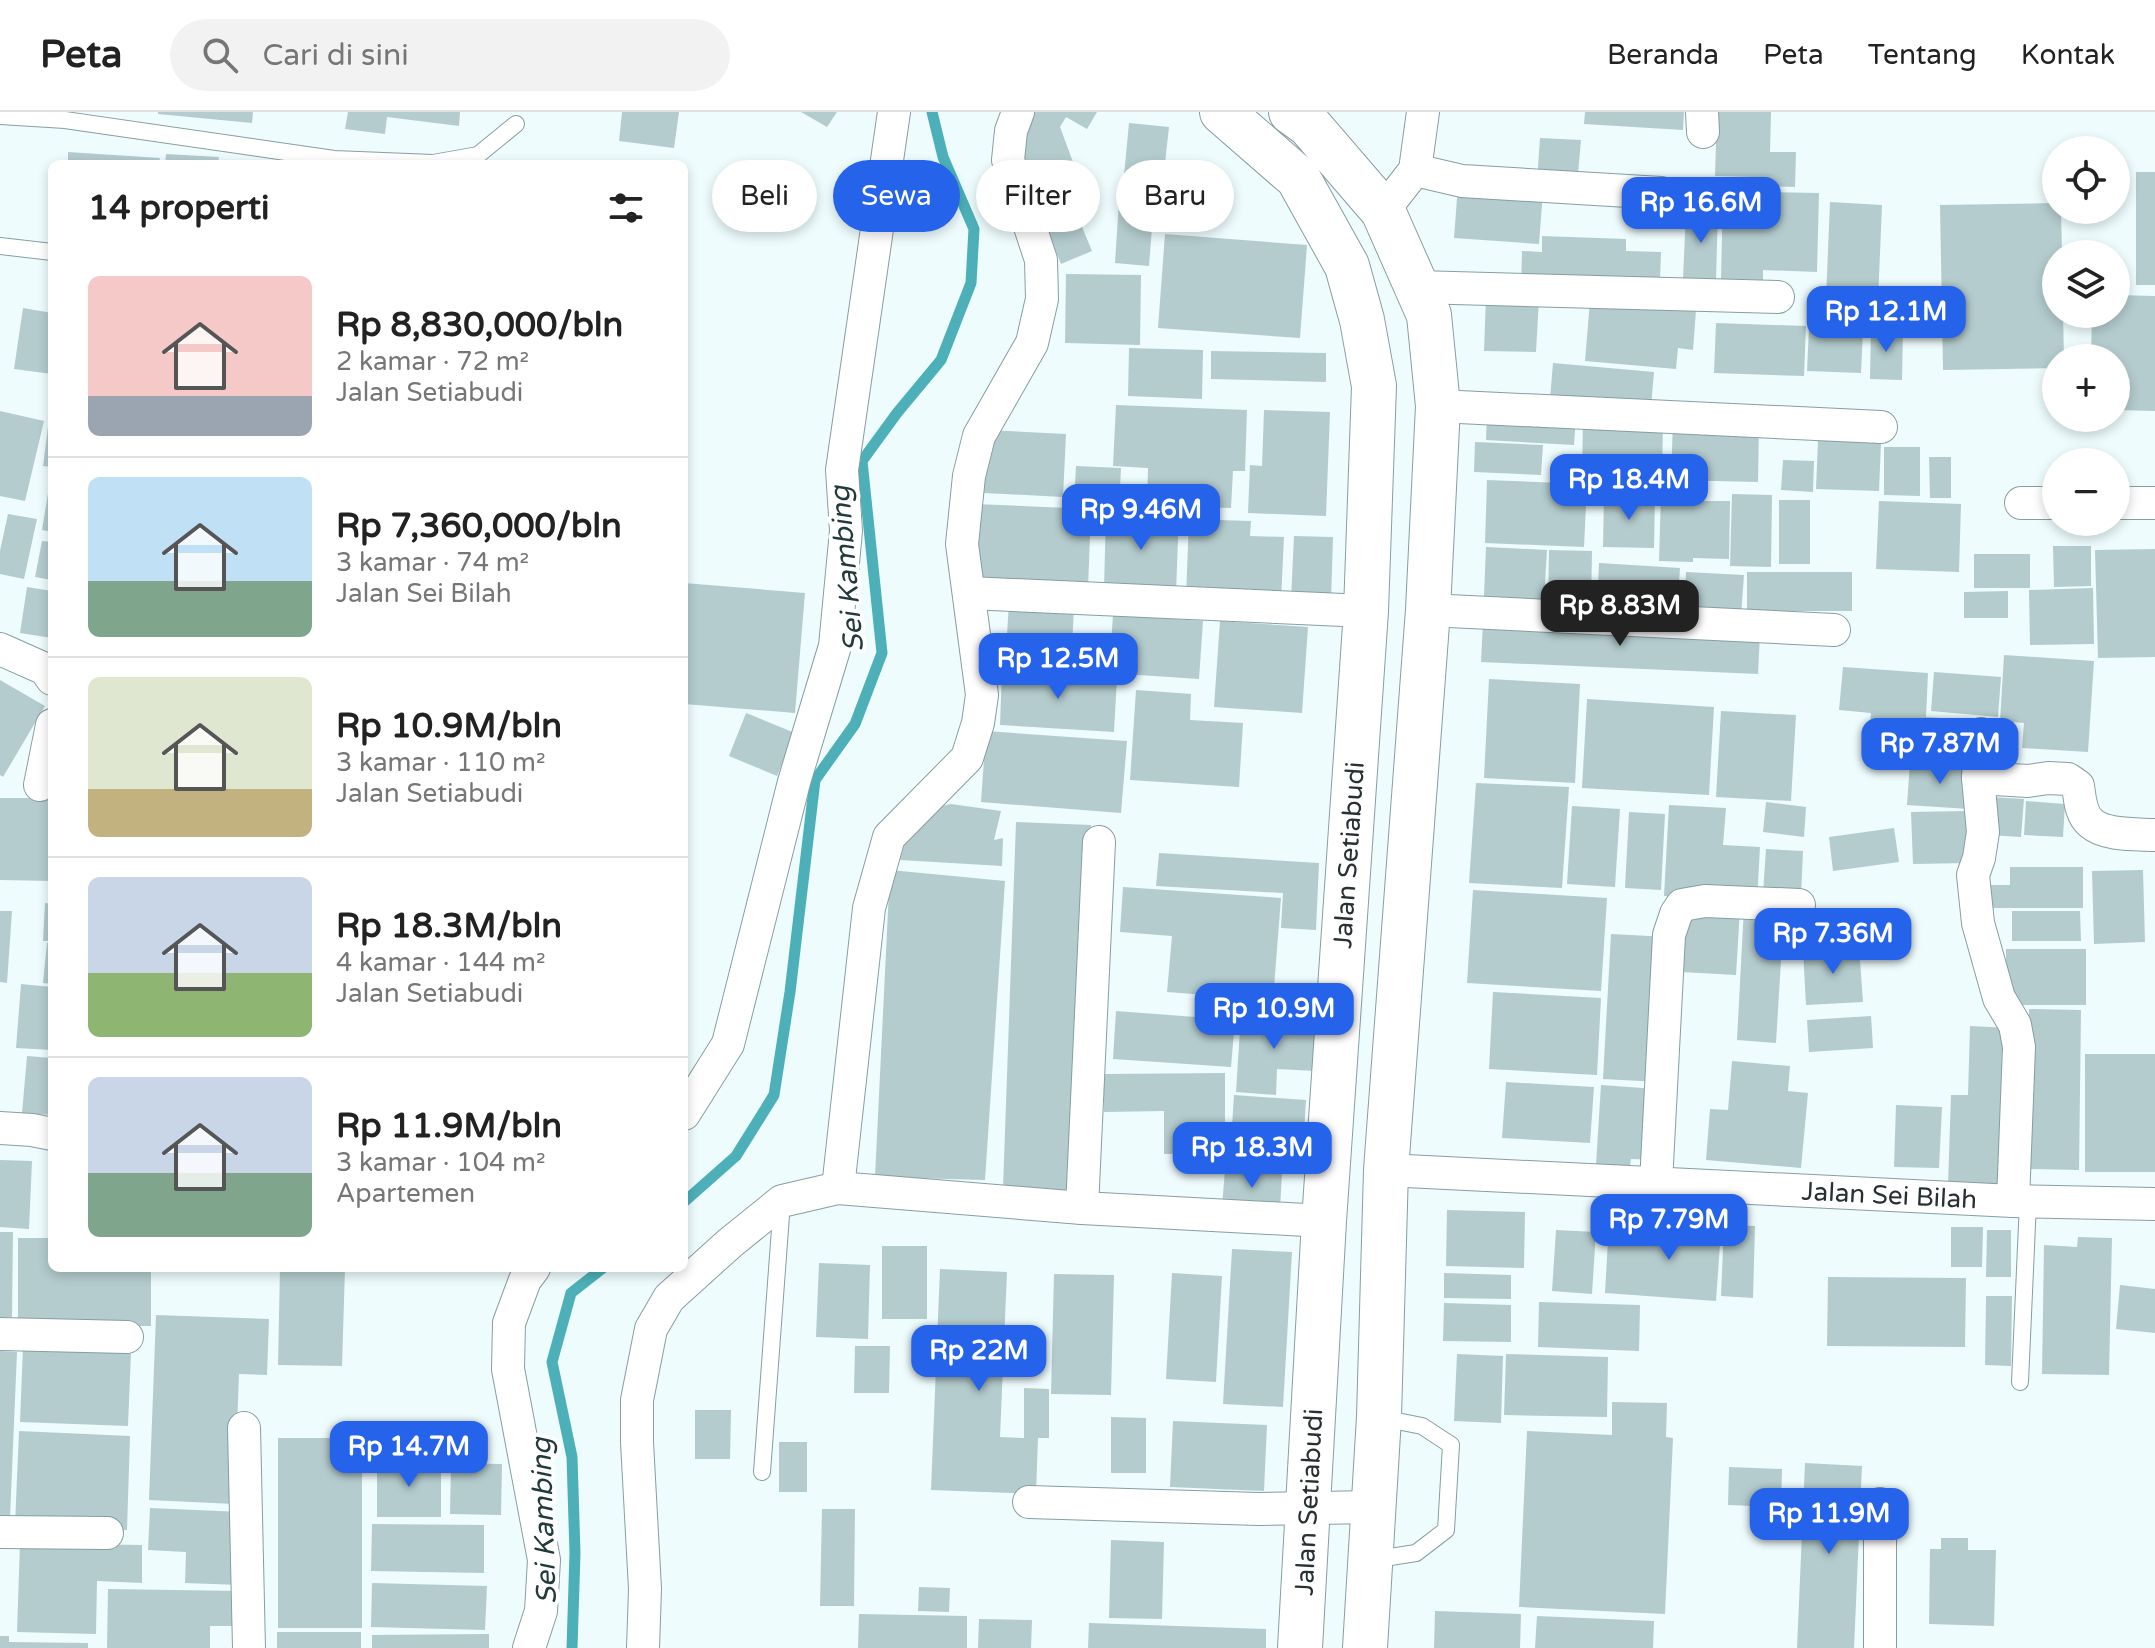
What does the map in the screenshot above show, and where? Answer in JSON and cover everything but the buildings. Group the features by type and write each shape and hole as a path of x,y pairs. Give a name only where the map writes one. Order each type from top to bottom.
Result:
{"main road":[{"name":"Jalan Setiabudi","path":"1222,112 1298,178 1347,266 1362,320 1374,386 1366,611 1324,1221 1300,1648"},
{"path":"1291,112 1309,125 1383,211 1429,315 1438,406 1428,610 1386,1170 1379,1417 1365,1648"}],"street":[{"path":"688,1108 728,1044 794,782 835,646 846,531 842,470 894,112"},
{"path":"838,1188 869,908 889,837 967,758 978,723 982,695 962,544 969,476 979,436 1032,343 1042,299 1041,260 1008,160 1011,131 1018,112"},
{"path":"1383,211 1415,170 1423,112"},
{"path":"1415,170 1462,181 1661,193"},
{"path":"1417,287 1778,297"},
{"path":"1438,406 1881,427"},
{"path":"2021,503 2042,503"},
{"path":"2130,503 2155,503"},
{"path":"969,593 1366,611"},
{"path":"1428,610 1834,630"},
{"path":"0,649 45,669 48,673"},
{"path":"1981,734 1978,778 1983,832 1973,875 1978,923 1999,998 2015,1025 2019,1047 2020,1202"},
{"path":"40,785 48,745"},
{"path":"1978,778 2028,781 2068,779 2078,786 2081,809 2091,824 2114,833 2155,835"},
{"path":"1082,1208 1099,842"},
{"path":"1656,1183 1669,935 1676,914 1682,905 1705,901 1799,905"},
{"path":"0,1128 48,1133"},
{"name":"Jalan Sei Bilah","path":"1386,1170 2020,1202 2155,1204"},
{"path":"643,1648 645,1589 637,1400 651,1329 669,1298 782,1201 838,1188 1082,1208 1324,1221"},
{"path":"529,1648 541,1611 544,1560 508,1369 509,1323 531,1272"},
{"path":"0,1334 127,1337"},
{"path":"244,1428 249,1648"},
{"path":"1029,1502 1309,1509 1374,1507"},
{"path":"1880,1504 1880,1648"},
{"path":"0,1532 107,1533"}],"lane":[{"path":"0,116 65,120 354,160"},
{"path":"453,160 478,155 516,124"},
{"path":"0,246 48,252"},
{"path":"762,1472 782,1201"},
{"path":"2020,1202 2020,1382"},
{"path":"1369,1560 1416,1553 1446,1530 1451,1445 1422,1426 1379,1417"}],"waterway":[{"name":"Sei Kambing","path":"688,1198 736,1156 774,1095 790,992 815,780 855,724 882,653 862,461 941,360 971,283 974,229 943,157 932,112"},
{"name":"Sei Kambing","path":"572,1648 575,1553 572,1457 552,1362 571,1293 598,1272"}]}
